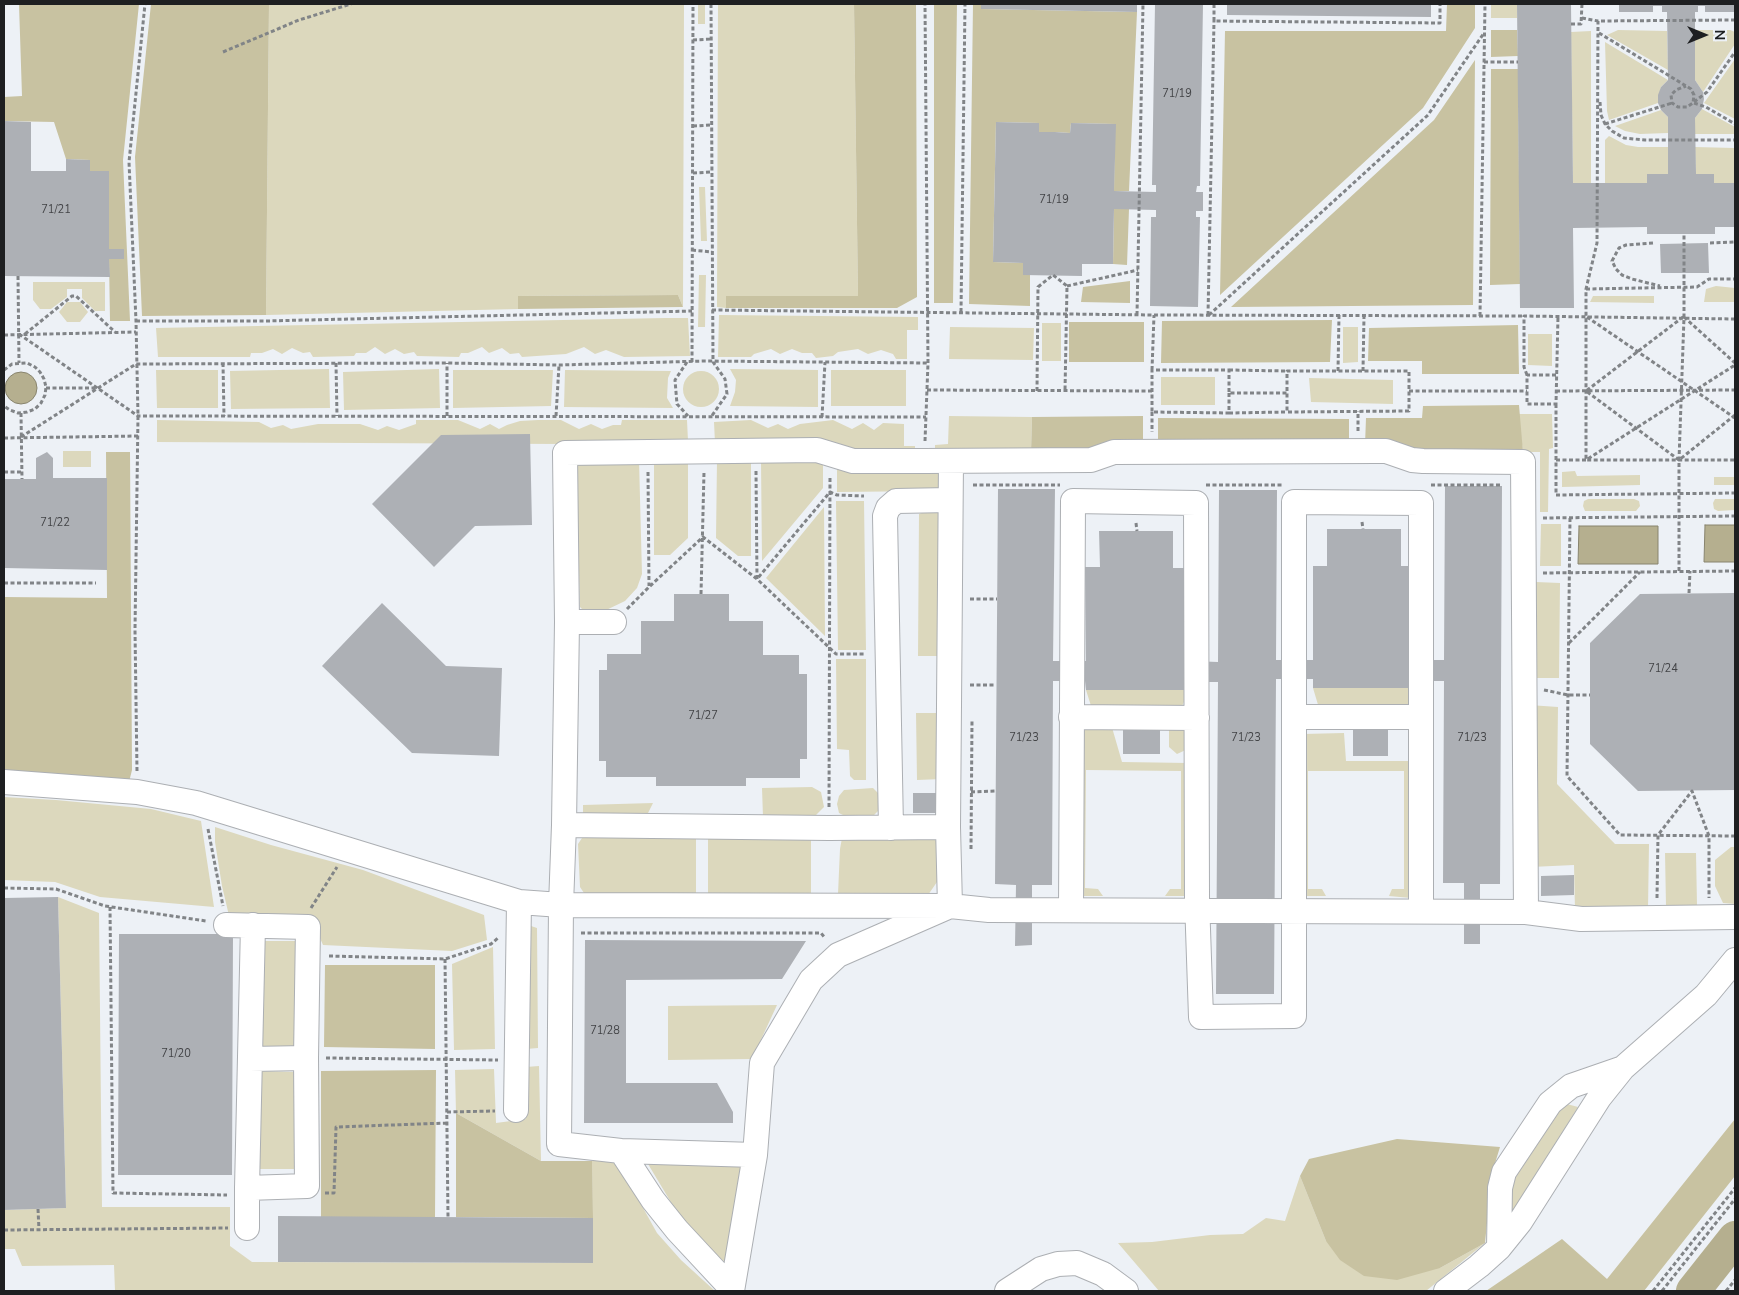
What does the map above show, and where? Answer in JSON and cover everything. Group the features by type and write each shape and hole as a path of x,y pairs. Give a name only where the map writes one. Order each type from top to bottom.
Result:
{"street":[{"path":"755,1155 621,1151 559,1144 561,905 567,622 565,453 817,450 854,462 924,462 1091,460 1114,452 1386,451 1412,460 1423,461 1523,462 1526,912"},
{"path":"950,906 948,827 949,685 961,599 958,490 951,461"},
{"path":"891,828 885,516 888,508 896,501 958,490"},
{"path":"1071,910 1073,501 1196,503 1198,910 1201,1017 1294,1016 1294,502 1421,503 1421,911"},
{"path":"567,622 614,622"},
{"path":"1071,717 1197,718"},
{"path":"1294,717 1421,717"},
{"path":"4,782 137,792 196,803 365,856 518,912 561,905 950,906 989,910 1526,912 1581,919 1735,917"},
{"path":"564,825 829,828 948,827"},
{"path":"731,1290 755,1155 762,1063 811,980 838,955 950,906"},
{"path":"516,1110 518,912"},
{"path":"226,924 308,927 307,1186 247,1191"},
{"path":"247,1228 253,925"},
{"path":"1446,1291 1499,1248 1520,1222 1599,1098 1622,1068 1706,995 1735,960"},
{"path":"250,1059 306,1058"},
{"path":"1499,1248 1500,1188 1504,1172 1550,1103 1572,1086 1622,1068"},
{"path":"621,1151 653,1200 677,1230 731,1290"},
{"path":"1007,1291 1041,1269 1058,1264 1077,1263 1103,1274 1126,1291"}],"path":[{"path":"137,792 135,630 138,416 129,162 145,4"},
{"path":"223,52 299,20 351,4"},
{"path":"688,416 677,404 675,380 690,362 692,311 693,4"},
{"path":"711,4 713,362 725,379 726,394 711,417"},
{"path":"924,462 928,363 925,4"},
{"path":"962,312 966,4"},
{"path":"1137,315 1143,4"},
{"path":"1208,315 1214,4"},
{"path":"1214,21 1440,23 1440,4"},
{"path":"1480,316 1485,4"},
{"path":"1572,24 1581,24 1582,4"},
{"path":"1582,18 1598,21 1735,20"},
{"path":"1586,460 1586,289 1597,243 1598,21"},
{"path":"1598,32 1691,89 1694,95 1693,102"},
{"path":"1208,315 1428,115 1484,33"},
{"path":"693,40 711,39"},
{"path":"1686,86 1676,90 1671,95 1672,102 1678,108 1687,108 1707,92 1735,52"},
{"path":"1484,62 1518,62"},
{"path":"1598,84 1601,115 1605,124 1612,132 1624,138 1634,140 1735,140"},
{"path":"1605,124 1672,102"},
{"path":"1693,102 1735,124"},
{"path":"692,126 712,125"},
{"path":"692,173 711,172"},
{"path":"1679,571 1678,460 1684,317 1684,234"},
{"path":"1710,243 1735,242"},
{"path":"1654,243 1626,245 1619,248 1612,261 1622,275 1665,288"},
{"path":"692,250 712,252"},
{"path":"1067,286 1138,270"},
{"path":"1037,391 1038,286 1053,275 1067,286"},
{"path":"18,276 19,363"},
{"path":"1586,289 1697,287 1710,279 1735,279"},
{"path":"1066,391 1067,286"},
{"path":"25,334 72,296 76,296 115,332"},
{"path":"712,310 1137,315 1684,317 1735,319"},
{"path":"136,321 692,311"},
{"path":"1152,370 1409,371 1409,411 1152,412 1152,370 1154,315"},
{"path":"1338,371 1339,316"},
{"path":"1363,371 1364,316"},
{"path":"1524,316 1524,367 1527,375 1527,404 1556,404"},
{"path":"1558,316 1556,495 1735,493"},
{"path":"1586,317 1735,417 1678,460"},
{"path":"1586,391 1684,317"},
{"path":"1586,460 1735,364 1684,317"},
{"path":"4,334 136,332"},
{"path":"19,334 138,416 926,417"},
{"path":"21,438 136,364 447,363 559,365 690,362 928,363"},
{"path":"822,417 825,362"},
{"path":"223,363 224,416"},
{"path":"336,363 337,416"},
{"path":"447,363 447,416"},
{"path":"4,370 12,364 27,364 40,372 46,388 41,403 34,409 21,413 4,406"},
{"path":"556,416 559,365"},
{"path":"1229,370 1229,413"},
{"path":"1287,371 1287,412"},
{"path":"1527,375 1556,375"},
{"path":"46,388 98,388"},
{"path":"927,390 1152,391"},
{"path":"1556,391 1735,390"},
{"path":"1409,391 1527,391"},
{"path":"1586,391 1678,460"},
{"path":"1229,393 1287,393"},
{"path":"21,413 22,479"},
{"path":"4,438 138,436"},
{"path":"701,594 704,451"},
{"path":"756,451 757,579"},
{"path":"647,452 649,587"},
{"path":"829,828 830,454"},
{"path":"1556,460 1735,460"},
{"path":"4,472 22,472"},
{"path":"958,490 1068,485"},
{"path":"1204,485 1282,485"},
{"path":"1427,485 1511,485"},
{"path":"958,490 973,494"},
{"path":"757,579 830,492"},
{"path":"830,492 837,495 864,496"},
{"path":"1523,518 1735,516"},
{"path":"1570,518 1567,776 1620,835 1735,836"},
{"path":"703,537 757,579 829,649 836,654 866,654"},
{"path":"614,622 703,537"},
{"path":"1689,593 1690,571"},
{"path":"1523,573 1735,571"},
{"path":"1569,643 1640,572"},
{"path":"4,583 96,583"},
{"path":"961,599 972,589"},
{"path":"961,599 997,599"},
{"path":"961,599 972,608"},
{"path":"972,676 972,695"},
{"path":"949,685 996,685"},
{"path":"1524,686 1568,695 1590,696"},
{"path":"971,859 972,714"},
{"path":"1656,918 1658,835 1692,790 1709,836 1709,918"},
{"path":"948,792 996,792"},
{"path":"4,888 56,888 110,907 226,924 208,828"},
{"path":"300,926 341,860"},
{"path":"110,907 114,1193 247,1191"},
{"path":"307,956 445,959 491,944 518,912"},
{"path":"574,935 583,932 821,933 838,955"},
{"path":"445,959 448,1217"},
{"path":"306,1058 516,1060"},
{"path":"447,1112 516,1110"},
{"path":"325,1193 334,1193 336,1127 447,1123"},
{"path":"1653,1291 1735,1188"},
{"path":"1662,1291 1735,1199"},
{"path":"38,1209 39,1230"},
{"path":"4,1230 247,1228"},
{"path":"1726,1291 1735,1280"}],"shaded area":[{"path":"19,4 139,4 123,160 130,321 110,321 109,259 124,259 124,249 109,249 109,171 90,171 90,160 66,159 54,122 4,121 4,97 22,96"},
{"path":"151,4 269,4 266,315 142,316 135,157"},
{"path":"269,4 684,4 683,307 678,295 518,296 518,309 266,315"},
{"path":"698,4 705,4 705,24 698,24"},
{"path":"718,4 854,4 858,296 727,296 726,308 717,307"},
{"path":"854,4 916,4 917,297 897,308 726,308 726,296 858,296"},
{"path":"934,4 957,4 953,303 934,303"},
{"path":"973,4 981,4 981,9 1137,12 1129,191 1114,191 1115,124 1071,123 1070,133 1039,132 1039,123 996,122 993,262 1023,263 1030,275 1030,306 969,304"},
{"path":"1447,4 1475,4 1475,28 1423,108 1220,295 1225,31 1446,31"},
{"path":"1491,4 1517,4 1517,18 1491,18"},
{"path":"1491,30 1517,30 1518,56 1491,57"},
{"path":"1618,30 1667,31 1668,70 1607,35"},
{"path":"1695,30 1730,30 1735,32 1735,44 1703,92 1695,80"},
{"path":"1591,31 1591,183 1573,183 1571,32"},
{"path":"1605,42 1668,80 1661,87 1658,103 1609,120 1607,111"},
{"path":"1735,59 1735,119 1704,103"},
{"path":"1475,60 1473,305 1231,307 1434,120"},
{"path":"1491,69 1518,69 1520,284 1490,285"},
{"path":"1702,109 1735,127 1735,134 1695,134 1695,118"},
{"path":"1661,110 1668,117 1668,133 1640,134 1625,131 1615,126"},
{"path":"1609,136 1626,145 1668,147 1668,174 1647,174 1647,183 1605,183 1605,140"},
{"path":"1695,147 1734,148 1735,183 1714,183 1714,174 1696,174"},
{"path":"699,187 705,187 707,241 701,241"},
{"path":"1114,209 1129,209 1127,265 1113,264"},
{"path":"699,275 706,275 705,327 698,327"},
{"path":"1130,281 1130,303 1081,302 1083,287"},
{"path":"33,282 105,282 105,311 95,311 82,298 82,289 67,289 67,297 51,309 40,309 33,300"},
{"path":"1716,286 1735,288 1735,302 1704,302 1706,289"},
{"path":"678,295 683,307 518,309 518,296"},
{"path":"1593,296 1654,296 1654,303 1590,302"},
{"path":"67,302 80,302 88,312 80,322 67,322 59,312"},
{"path":"719,315 918,317 918,330 907,330 907,359 896,359 893,354 881,350 868,354 858,349 838,352 833,356 816,358 812,353 802,353 792,349 780,354 771,349 754,354 751,357 718,357"},
{"path":"688,318 690,356 624,357 606,350 595,354 584,347 566,354 522,357 519,353 510,354 502,348 489,353 482,347 468,353 461,353 459,357 417,356 414,352 404,354 395,349 385,354 375,347 366,353 356,353 354,356 313,357 310,352 303,353 292,348 282,354 273,349 262,353 251,353 250,357 158,357 156,328"},
{"path":"1332,320 1330,362 1161,363 1162,321"},
{"path":"1069,322 1144,322 1144,362 1069,362"},
{"path":"1042,323 1061,323 1061,361 1042,361"},
{"path":"1518,325 1519,374 1422,374 1422,361 1368,361 1369,328"},
{"path":"950,327 1034,328 1033,360 949,359"},
{"path":"1343,327 1358,327 1358,362 1343,363"},
{"path":"1528,334 1552,334 1552,366 1528,365"},
{"path":"329,369 330,408 231,409 230,371"},
{"path":"439,369 440,408 344,410 343,372"},
{"path":"730,369 818,370 818,407 730,406 735,392 736,380"},
{"path":"156,370 218,370 218,408 157,408"},
{"path":"453,370 553,370 551,406 453,408"},
{"path":"565,370 671,371 668,378 667,398 673,408 564,407"},
{"path":"831,370 906,370 906,406 831,406"},
{"path":"701,371 708,372 714,376 718,382 718,396 714,402 708,406 701,407 694,406 688,402 684,396 683,389 684,382 688,376 694,372"},
{"path":"21,372 32,377 37,388 32,399 21,404 10,399 5,388 10,377"},
{"path":"1161,377 1215,377 1215,405 1161,405"},
{"path":"1309,378 1393,380 1393,404 1311,402"},
{"path":"1519,405 1523,452 1413,453 1365,445 1366,418 1422,418 1423,406"},
{"path":"1518,414 1552,414 1553,448 1549,449 1548,512 1540,512 1540,452 1523,452"},
{"path":"949,416 1032,417 1031,452 935,453 935,445 948,444"},
{"path":"1143,416 1143,445 1094,452 1031,452 1032,417"},
{"path":"1158,418 1349,419 1349,445 1158,445"},
{"path":"157,420 259,422 271,428 283,425 291,429 318,424 360,424 378,430 387,426 399,430 416,424 416,420 458,420 480,429 490,424 499,429 520,421 561,420 579,429 591,424 602,429 613,425 621,425 622,420 687,420 688,441 561,444 157,442"},
{"path":"751,420 768,428 778,424 788,429 800,424 833,420 852,429 863,423 874,430 883,423 904,424 904,446 915,446 915,452 715,443 714,422"},
{"path":"63,451 91,451 91,467 63,467"},
{"path":"106,452 130,452 132,770 129,782 4,770 4,597 107,598"},
{"path":"751,459 751,556 738,556 716,538 717,460"},
{"path":"639,460 642,574 637,588 625,601 600,613 584,611 580,607 576,462"},
{"path":"654,460 688,460 688,538 670,555 654,555"},
{"path":"823,460 823,488 762,561 761,461"},
{"path":"837,467 941,471 941,487 935,491 837,492"},
{"path":"1575,471 1577,476 1640,475 1640,485 1562,487 1562,472"},
{"path":"1714,477 1735,477 1735,485 1714,485"},
{"path":"1588,499 1634,499 1639,501 1640,506 1636,511 1585,511 1584,501"},
{"path":"1715,499 1735,499 1735,510 1718,511 1714,509 1713,503"},
{"path":"836,501 864,501 866,650 838,650"},
{"path":"824,507 825,636 766,578"},
{"path":"931,509 941,514 941,656 918,656 919,514"},
{"path":"1541,524 1561,524 1561,566 1540,566"},
{"path":"1705,525 1735,525 1735,562 1704,562"},
{"path":"1579,526 1658,526 1658,564 1578,564"},
{"path":"1536,582 1560,583 1559,678 1536,678"},
{"path":"836,659 866,659 866,780 854,780 850,776 849,750 837,749"},
{"path":"1313,688 1418,688 1408,707 1319,708"},
{"path":"1086,690 1190,690 1180,710 1092,709"},
{"path":"1529,705 1558,707 1557,784 1615,844 1649,844 1648,908 1575,910 1574,865 1531,867"},
{"path":"916,713 941,713 942,779 917,780"},
{"path":"1091,724 1111,724 1122,762 1188,763 1188,896 1165,896 1170,889 1181,889 1181,771 1086,770 1085,888 1098,889 1103,896 1078,896 1078,737"},
{"path":"1169,726 1186,726 1188,749 1177,754 1169,747"},
{"path":"1344,733 1346,761 1408,761 1414,766 1411,898 1389,896 1392,889 1404,889 1404,771 1308,771 1308,889 1322,889 1326,896 1302,896 1303,734"},
{"path":"812,787 821,792 824,807 816,815 763,817 762,788"},
{"path":"873,788 878,793 880,800 879,810 873,816 867,818 845,816 839,813 837,804 839,796 844,790"},
{"path":"4,797 151,809 201,821 214,907 100,897 55,882 4,880"},
{"path":"653,803 646,817 583,818 583,805"},
{"path":"215,827 271,845 363,870 484,915 487,940 452,951 323,945 313,922 230,920 222,886 215,842"},
{"path":"932,836 939,845 937,882 928,895 838,894 842,838"},
{"path":"582,838 696,838 696,893 584,893 580,887 578,844"},
{"path":"708,838 811,838 811,894 708,894"},
{"path":"1731,847 1735,847 1735,904 1723,903 1715,886 1715,860"},
{"path":"1665,853 1696,853 1697,905 1666,906"},
{"path":"58,897 99,913 102,1207 230,1207 230,1246 252,1262 593,1263 592,1161 608,1161 618,1164 657,1233 681,1260 715,1291 115,1291 114,1265 22,1266 15,1249 4,1249 4,1210 66,1208"},
{"path":"522,923 537,928 538,1048 526,1049"},
{"path":"261,941 299,941 300,1047 261,1047"},
{"path":"493,947 495,1049 454,1050 452,964"},
{"path":"325,965 435,965 435,1049 324,1047"},
{"path":"777,1005 752,1059 668,1060 668,1006"},
{"path":"539,1066 541,1161 456,1113 455,1070 494,1069 496,1123 526,1119 526,1067"},
{"path":"436,1070 435,1217 321,1217 321,1071"},
{"path":"257,1071 299,1072 298,1169 256,1169"},
{"path":"1563,1103 1578,1107 1511,1217 1512,1182"},
{"path":"456,1113 541,1161 592,1161 593,1218 456,1217"},
{"path":"1735,1119 1735,1176 1644,1291 1486,1291 1562,1239 1607,1279"},
{"path":"1397,1139 1500,1147 1492,1173 1485,1243 1440,1268 1397,1280 1364,1276 1340,1260 1326,1241 1300,1176 1309,1159"},
{"path":"648,1164 743,1167 725,1262 704,1245 678,1214"},
{"path":"1300,1176 1326,1241 1440,1268 1485,1243 1426,1291 1159,1291 1118,1243 1243,1234 1266,1218 1285,1221"}],"building":[{"path":"981,4 1137,4 1137,12 981,9"},
{"path":"1155,4 1203,4 1200,186 1197,186 1196,192 1203,192 1203,211 1196,211 1196,217 1200,217 1198,307 1150,306 1151,217 1156,217 1156,210 1114,209 1113,264 1082,264 1082,276 1023,275 1023,263 993,262 996,122 1039,123 1039,132 1070,133 1071,123 1116,124 1114,191 1156,192 1156,185 1152,185"},
{"path":"1227,4 1431,4 1431,17 1227,15"},
{"path":"1517,4 1571,4 1573,183 1647,183 1647,174 1668,174 1668,117 1661,110 1658,103 1661,87 1668,80 1667,12 1662,12 1662,6 1653,6 1653,12 1619,12 1619,4 1735,4 1735,12 1705,12 1705,6 1698,6 1698,12 1695,12 1695,80 1703,92 1704,99 1702,109 1695,118 1696,174 1714,174 1714,183 1735,183 1735,227 1715,227 1715,234 1647,234 1647,227 1573,228 1574,308 1520,308"},
{"path":"4,121 31,122 31,171 66,171 66,159 90,160 90,171 109,171 109,249 124,249 124,259 109,259 110,277 4,276"},
{"path":"1708,243 1709,273 1661,273 1660,244"},
{"path":"530,434 532,525 475,526 434,567 372,504 441,435"},
{"path":"47,452 53,458 53,478 107,478 107,570 4,568 4,479 36,479 36,458"},
{"path":"1445,486 1502,486 1500,884 1480,884 1480,944 1464,944 1464,883 1443,883 1444,681 1418,681 1418,688 1313,688 1313,679 1276,679 1274,994 1216,994 1218,682 1190,682 1190,690 1086,690 1085,681 1053,681 1052,885 1032,885 1032,945 1015,946 1016,885 995,884 998,489 1055,489 1053,661 1086,661 1085,567 1100,567 1099,531 1173,531 1173,568 1191,568 1191,661 1218,662 1219,490 1277,490 1276,660 1313,660 1313,566 1327,566 1327,529 1401,529 1401,566 1419,566 1419,660 1444,660"},
{"path":"1735,593 1735,790 1638,791 1590,744 1590,643 1640,594"},
{"path":"674,594 729,594 729,621 763,621 763,655 799,655 799,674 807,674 807,759 800,759 800,778 746,778 746,786 656,786 656,777 606,777 606,761 599,761 599,670 607,670 607,654 641,654 641,621 674,621"},
{"path":"382,603 446,666 502,668 499,756 412,753 322,666"},
{"path":"1123,723 1160,723 1160,754 1123,754"},
{"path":"1388,725 1388,756 1353,756 1353,726"},
{"path":"913,793 942,793 942,813 913,813"},
{"path":"1574,875 1574,895 1541,896 1541,876"},
{"path":"58,897 66,1208 4,1210 4,898"},
{"path":"119,934 233,934 232,1175 118,1175"},
{"path":"585,940 806,941 782,979 626,980 626,1083 717,1083 733,1112 733,1123 584,1123"},
{"path":"278,1216 593,1218 593,1263 278,1262"}],"waterway":[{"path":"1693,1291 1735,1238"}]}
